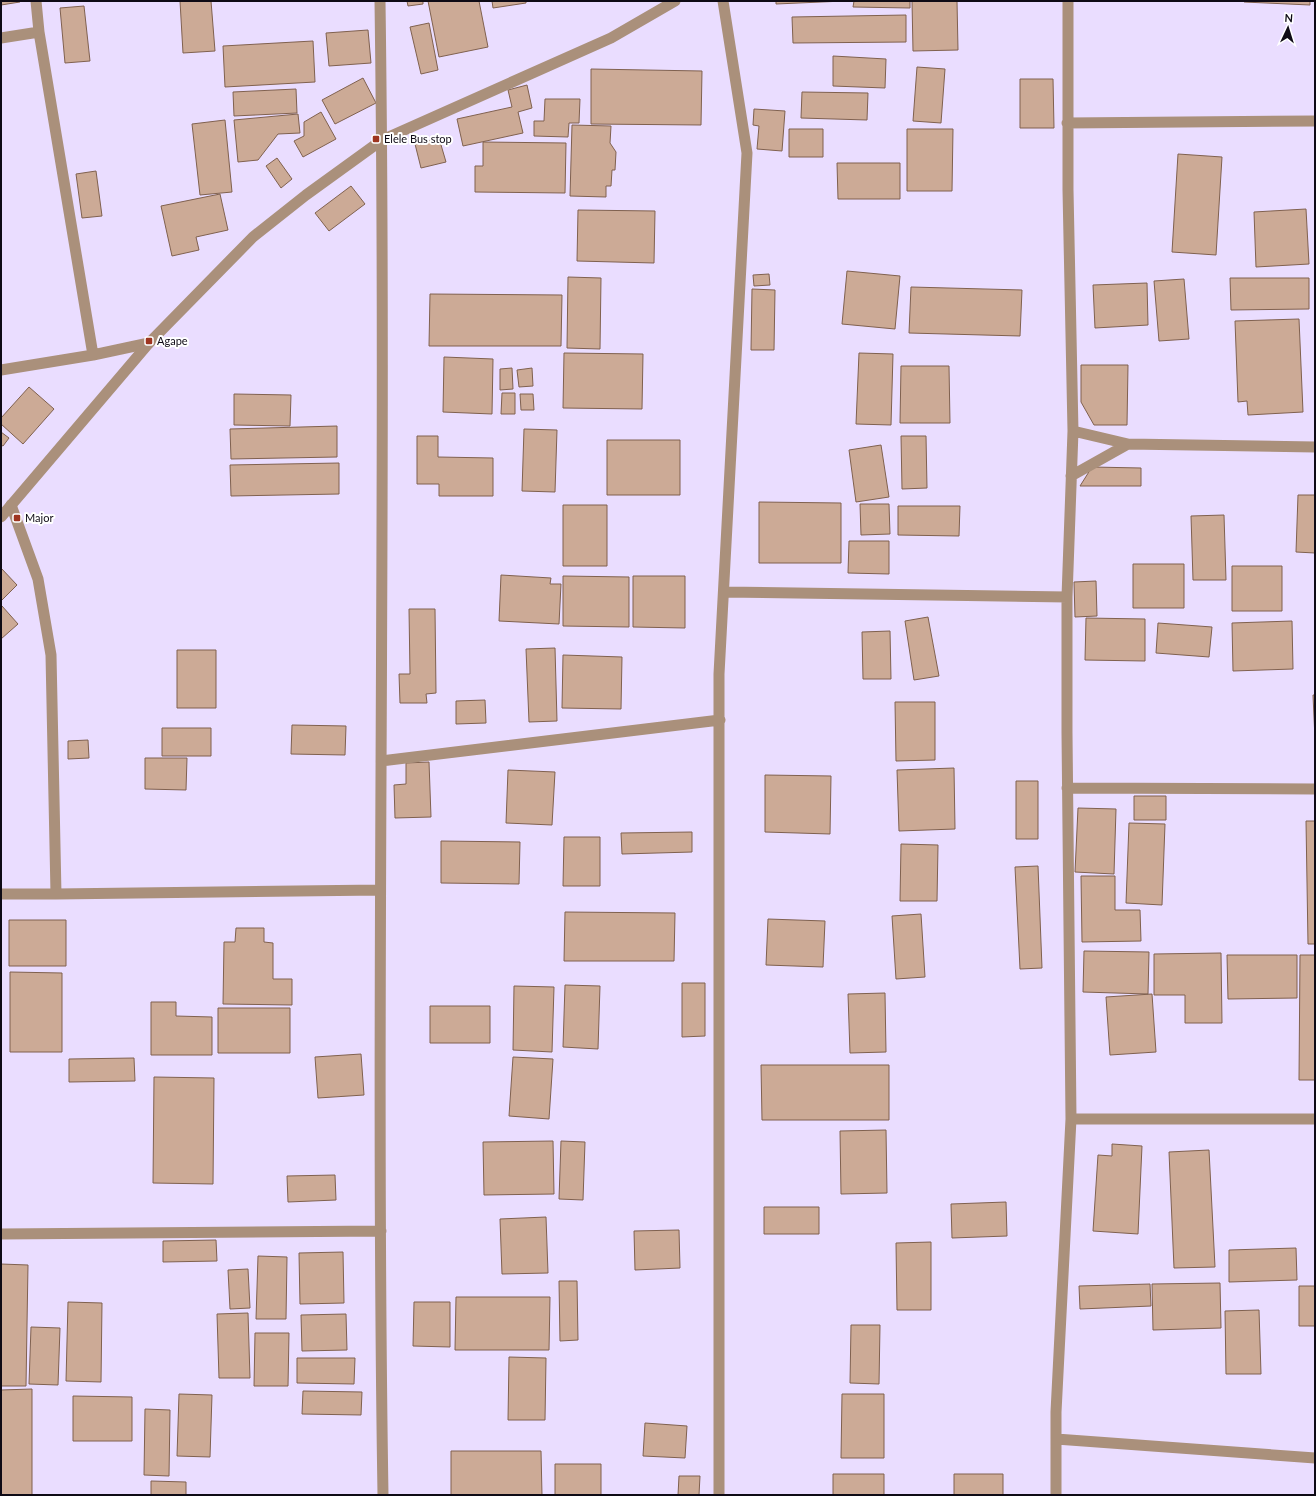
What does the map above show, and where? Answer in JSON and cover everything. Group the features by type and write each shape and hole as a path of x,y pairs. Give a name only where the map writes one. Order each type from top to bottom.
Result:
{"street":[{"path":"36,1 93,355"},
{"path":"380,1 382,140 380,890 383,1495"},
{"path":"1,517 149,343 253,236 306,195 382,140 611,38 675,1"},
{"path":"719,1495 719,674 747,152 723,1"},
{"path":"1056,1495 1056,1412 1071,1119 1067,788 1067,597 1072,431 1068,1"},
{"path":"1,38 40,32"},
{"path":"1068,123 1315,121"},
{"path":"1,370 93,355 149,343"},
{"path":"1072,431 1128,444 1315,447"},
{"path":"1071,476 1128,444"},
{"path":"11,505 38,579 51,655 56,894"},
{"path":"724,592 1067,597"},
{"path":"381,761 720,720"},
{"path":"1067,788 1315,789"},
{"path":"1,894 380,890"},
{"path":"1071,1119 1315,1119"},
{"path":"1,1234 381,1231"},
{"path":"1056,1440 1315,1458"}],"building":[{"path":"1,1 20,1 20,2 1,5"},
{"path":"180,1 211,1 215,51 183,53"},
{"path":"407,1 423,1 423,4 408,6"},
{"path":"428,1 479,1 488,47 439,57"},
{"path":"492,1 526,1 526,3 493,8"},
{"path":"776,1 844,1 776,4"},
{"path":"854,1 910,1 910,8 853,7"},
{"path":"912,1 957,1 958,50 913,51"},
{"path":"1310,1 1310,5 1244,2"},
{"path":"84,6 90,61 65,63 60,8"},
{"path":"906,15 906,42 793,43 792,17"},
{"path":"429,23 438,70 421,74 410,27"},
{"path":"368,30 371,63 329,66 326,33"},
{"path":"313,41 315,82 225,87 223,46"},
{"path":"833,56 886,59 885,88 833,86"},
{"path":"917,67 945,69 941,123 913,121"},
{"path":"591,69 702,71 701,125 591,124"},
{"path":"363,78 376,103 335,124 322,100"},
{"path":"1020,79 1053,79 1054,128 1020,128"},
{"path":"527,85 532,108 518,112 523,133 463,146 457,119 512,107 508,90"},
{"path":"296,89 297,113 234,116 233,92"},
{"path":"802,92 868,93 867,120 801,118"},
{"path":"545,99 580,99 579,123 569,123 568,137 534,136 534,121 544,121"},
{"path":"754,109 785,111 782,151 757,149 759,126 753,125"},
{"path":"321,112 336,139 303,157 294,141 304,136 304,122"},
{"path":"298,114 300,133 278,134 258,160 238,162 234,120"},
{"path":"225,120 232,192 200,195 192,124"},
{"path":"572,125 611,126 610,143 616,152 615,170 612,170 611,186 606,186 606,197 570,196"},
{"path":"789,129 823,129 823,157 789,157"},
{"path":"907,129 953,129 952,191 907,191"},
{"path":"439,138 446,162 421,168 415,144"},
{"path":"483,142 566,143 565,193 475,192 475,166 483,166"},
{"path":"1178,154 1222,157 1216,255 1172,252"},
{"path":"277,158 292,179 281,188 266,166"},
{"path":"837,163 900,163 900,199 838,199"},
{"path":"96,171 102,216 82,218 76,174"},
{"path":"351,186 365,204 329,231 315,213"},
{"path":"220,194 228,230 196,237 199,250 172,256 161,206"},
{"path":"1306,209 1309,264 1256,267 1254,212"},
{"path":"578,210 655,211 654,263 577,261"},
{"path":"847,271 900,276 895,329 842,324"},
{"path":"769,274 770,285 754,286 753,275"},
{"path":"568,277 601,278 600,349 567,348"},
{"path":"1230,278 1309,278 1309,309 1231,310"},
{"path":"1184,279 1189,339 1159,341 1154,281"},
{"path":"1147,283 1148,325 1095,328 1093,285"},
{"path":"911,287 1022,290 1020,336 909,333"},
{"path":"752,289 775,290 774,350 751,350"},
{"path":"430,294 562,295 561,346 429,346"},
{"path":"1299,319 1303,412 1248,415 1247,401 1238,402 1235,321"},
{"path":"564,353 643,354 642,409 563,408"},
{"path":"859,353 893,354 891,425 856,424"},
{"path":"444,357 493,359 492,414 443,412"},
{"path":"1081,365 1128,365 1127,425 1094,425 1081,402"},
{"path":"901,366 949,366 950,423 900,423"},
{"path":"512,368 513,389 500,390 500,369"},
{"path":"532,368 533,386 519,387 517,370"},
{"path":"29,387 54,409 23,444 1,424 1,418"},
{"path":"502,393 515,393 515,414 501,414"},
{"path":"234,394 291,395 290,426 234,425"},
{"path":"520,394 533,394 534,410 521,410"},
{"path":"337,426 337,457 231,459 230,429"},
{"path":"524,429 557,430 555,492 522,491"},
{"path":"1,432 9,438 3,446 1,445"},
{"path":"417,436 438,436 438,457 493,458 493,496 439,496 439,484 417,484"},
{"path":"901,436 926,436 927,488 902,489"},
{"path":"607,440 680,440 680,495 607,495"},
{"path":"881,445 889,497 856,502 849,450"},
{"path":"339,463 339,494 231,496 230,465"},
{"path":"1092,467 1141,468 1141,486 1080,486"},
{"path":"1298,495 1315,495 1315,553 1296,552"},
{"path":"759,502 841,503 841,563 759,563"},
{"path":"860,504 889,504 890,534 861,535"},
{"path":"563,505 607,505 607,566 563,566"},
{"path":"898,506 960,506 959,536 898,535"},
{"path":"1224,515 1226,580 1193,580 1191,516"},
{"path":"849,541 889,541 889,574 848,573"},
{"path":"1133,564 1184,564 1184,608 1133,608"},
{"path":"1232,566 1282,566 1282,611 1232,611"},
{"path":"1,568 17,585 1,601"},
{"path":"501,575 551,578 550,584 561,584 559,624 499,621"},
{"path":"563,576 629,577 629,627 563,626"},
{"path":"633,576 685,576 685,628 633,627"},
{"path":"1096,581 1097,616 1075,617 1074,582"},
{"path":"2,606 18,624 1,639 1,608"},
{"path":"409,609 435,609 436,693 426,694 427,703 400,703 399,674 410,674"},
{"path":"928,617 939,676 914,680 905,621"},
{"path":"1086,618 1145,619 1145,661 1085,660"},
{"path":"1292,621 1293,669 1233,671 1232,623"},
{"path":"1158,623 1212,627 1209,657 1156,653"},
{"path":"890,631 891,679 863,679 862,632"},
{"path":"555,648 557,721 529,722 526,649"},
{"path":"177,650 216,650 216,708 177,708"},
{"path":"563,655 622,657 621,709 562,708"},
{"path":"1313,695 1315,695 1315,739"},
{"path":"485,700 486,723 456,724 456,701"},
{"path":"895,702 935,702 935,760 896,761"},
{"path":"292,725 346,726 345,755 291,754"},
{"path":"162,728 211,728 211,756 162,756"},
{"path":"88,740 89,758 68,759 68,741"},
{"path":"145,758 187,758 186,790 145,789"},
{"path":"429,762 431,817 395,818 394,785 406,784 406,763"},
{"path":"954,768 955,829 899,831 897,770"},
{"path":"508,770 555,772 552,825 506,823"},
{"path":"765,775 831,776 830,834 765,832"},
{"path":"1016,781 1038,781 1038,839 1016,839"},
{"path":"1134,796 1166,796 1166,820 1134,820"},
{"path":"1078,808 1116,809 1114,874 1075,872"},
{"path":"1306,821 1315,821 1315,944 1308,944"},
{"path":"1129,823 1165,824 1162,905 1126,903"},
{"path":"692,832 692,852 622,854 621,833"},
{"path":"564,837 600,837 600,886 563,886"},
{"path":"441,841 520,842 519,884 441,883"},
{"path":"901,844 938,845 937,901 900,901"},
{"path":"1038,866 1042,968 1020,969 1015,867"},
{"path":"1081,876 1115,876 1115,910 1140,910 1141,941 1082,942"},
{"path":"565,912 675,913 674,961 564,961"},
{"path":"921,914 925,977 896,979 892,916"},
{"path":"768,919 825,921 823,967 766,965"},
{"path":"9,920 66,920 66,966 9,966"},
{"path":"236,928 264,928 264,942 273,943 273,979 292,979 292,1005 223,1004 224,942 235,942"},
{"path":"1084,951 1149,952 1148,994 1083,992"},
{"path":"1221,953 1222,1023 1185,1023 1185,995 1154,995 1154,954"},
{"path":"1227,955 1297,955 1297,998 1228,999"},
{"path":"1300,955 1315,955 1315,1080 1299,1080"},
{"path":"10,972 62,973 62,1052 10,1052"},
{"path":"682,983 705,983 705,1036 682,1037"},
{"path":"565,985 600,986 598,1049 563,1047"},
{"path":"514,986 554,987 552,1052 513,1050"},
{"path":"885,993 886,1052 850,1053 848,994"},
{"path":"1152,994 1156,1052 1110,1055 1106,997"},
{"path":"151,1002 176,1002 176,1016 212,1017 212,1055 151,1055"},
{"path":"430,1006 490,1006 490,1043 430,1043"},
{"path":"218,1008 290,1008 290,1053 218,1053"},
{"path":"361,1054 364,1095 318,1098 315,1057"},
{"path":"513,1057 553,1059 549,1119 509,1116"},
{"path":"134,1058 135,1081 69,1082 69,1059"},
{"path":"761,1065 889,1065 889,1120 762,1120"},
{"path":"154,1077 214,1078 213,1184 153,1183"},
{"path":"886,1130 887,1193 841,1194 840,1131"},
{"path":"553,1141 554,1194 484,1195 483,1142"},
{"path":"561,1141 585,1142 583,1200 559,1199"},
{"path":"1112,1144 1142,1146 1138,1234 1093,1231 1098,1155 1112,1156"},
{"path":"1209,1150 1215,1267 1174,1268 1169,1152"},
{"path":"335,1175 336,1200 288,1202 287,1176"},
{"path":"1006,1202 1007,1236 952,1238 951,1204"},
{"path":"764,1207 819,1207 819,1234 764,1234"},
{"path":"546,1217 548,1273 502,1274 500,1219"},
{"path":"679,1230 680,1268 635,1270 634,1231"},
{"path":"216,1240 217,1261 163,1262 163,1241"},
{"path":"931,1242 931,1310 897,1310 896,1243"},
{"path":"1296,1248 1297,1280 1229,1282 1229,1250"},
{"path":"343,1252 344,1303 300,1304 299,1253"},
{"path":"258,1256 287,1257 286,1319 256,1319"},
{"path":"1,1264 28,1265 26,1386 1,1386"},
{"path":"248,1269 250,1308 230,1309 228,1270"},
{"path":"559,1281 577,1281 578,1340 560,1341"},
{"path":"1220,1283 1221,1328 1153,1330 1152,1284"},
{"path":"1150,1284 1151,1306 1080,1309 1079,1286"},
{"path":"1299,1286 1315,1286 1315,1326 1299,1326"},
{"path":"456,1297 550,1297 549,1350 455,1350"},
{"path":"68,1302 102,1303 101,1382 66,1381"},
{"path":"414,1302 450,1302 450,1347 413,1346"},
{"path":"1259,1310 1261,1374 1226,1374 1225,1311"},
{"path":"248,1313 250,1378 219,1378 217,1314"},
{"path":"346,1314 347,1350 302,1351 301,1315"},
{"path":"851,1325 880,1325 879,1384 850,1383"},
{"path":"31,1327 60,1328 58,1385 29,1384"},
{"path":"255,1333 289,1333 288,1386 254,1386"},
{"path":"509,1357 546,1358 545,1420 508,1420"},
{"path":"297,1358 355,1358 354,1384 297,1383"},
{"path":"32,1389 32,1495 1,1495 1,1390"},
{"path":"303,1391 362,1392 361,1415 302,1414"},
{"path":"179,1394 212,1395 210,1457 177,1456"},
{"path":"842,1394 884,1394 884,1458 841,1458"},
{"path":"73,1396 132,1397 132,1441 73,1441"},
{"path":"145,1409 170,1410 169,1476 144,1475"},
{"path":"645,1423 687,1426 685,1458 643,1456"},
{"path":"451,1451 541,1451 542,1495 451,1495"},
{"path":"555,1464 601,1464 601,1495 555,1495"},
{"path":"833,1474 884,1474 884,1495 833,1495"},
{"path":"954,1474 1003,1474 1003,1495 954,1495"},
{"path":"679,1476 700,1476 699,1495 678,1495"},
{"path":"151,1481 186,1482 186,1495 151,1495"}],"place":[{"name":"Elele Bus stop","path":"376,139"},
{"name":"Agape","path":"149,341"},
{"name":"Major","path":"17,518"}]}
